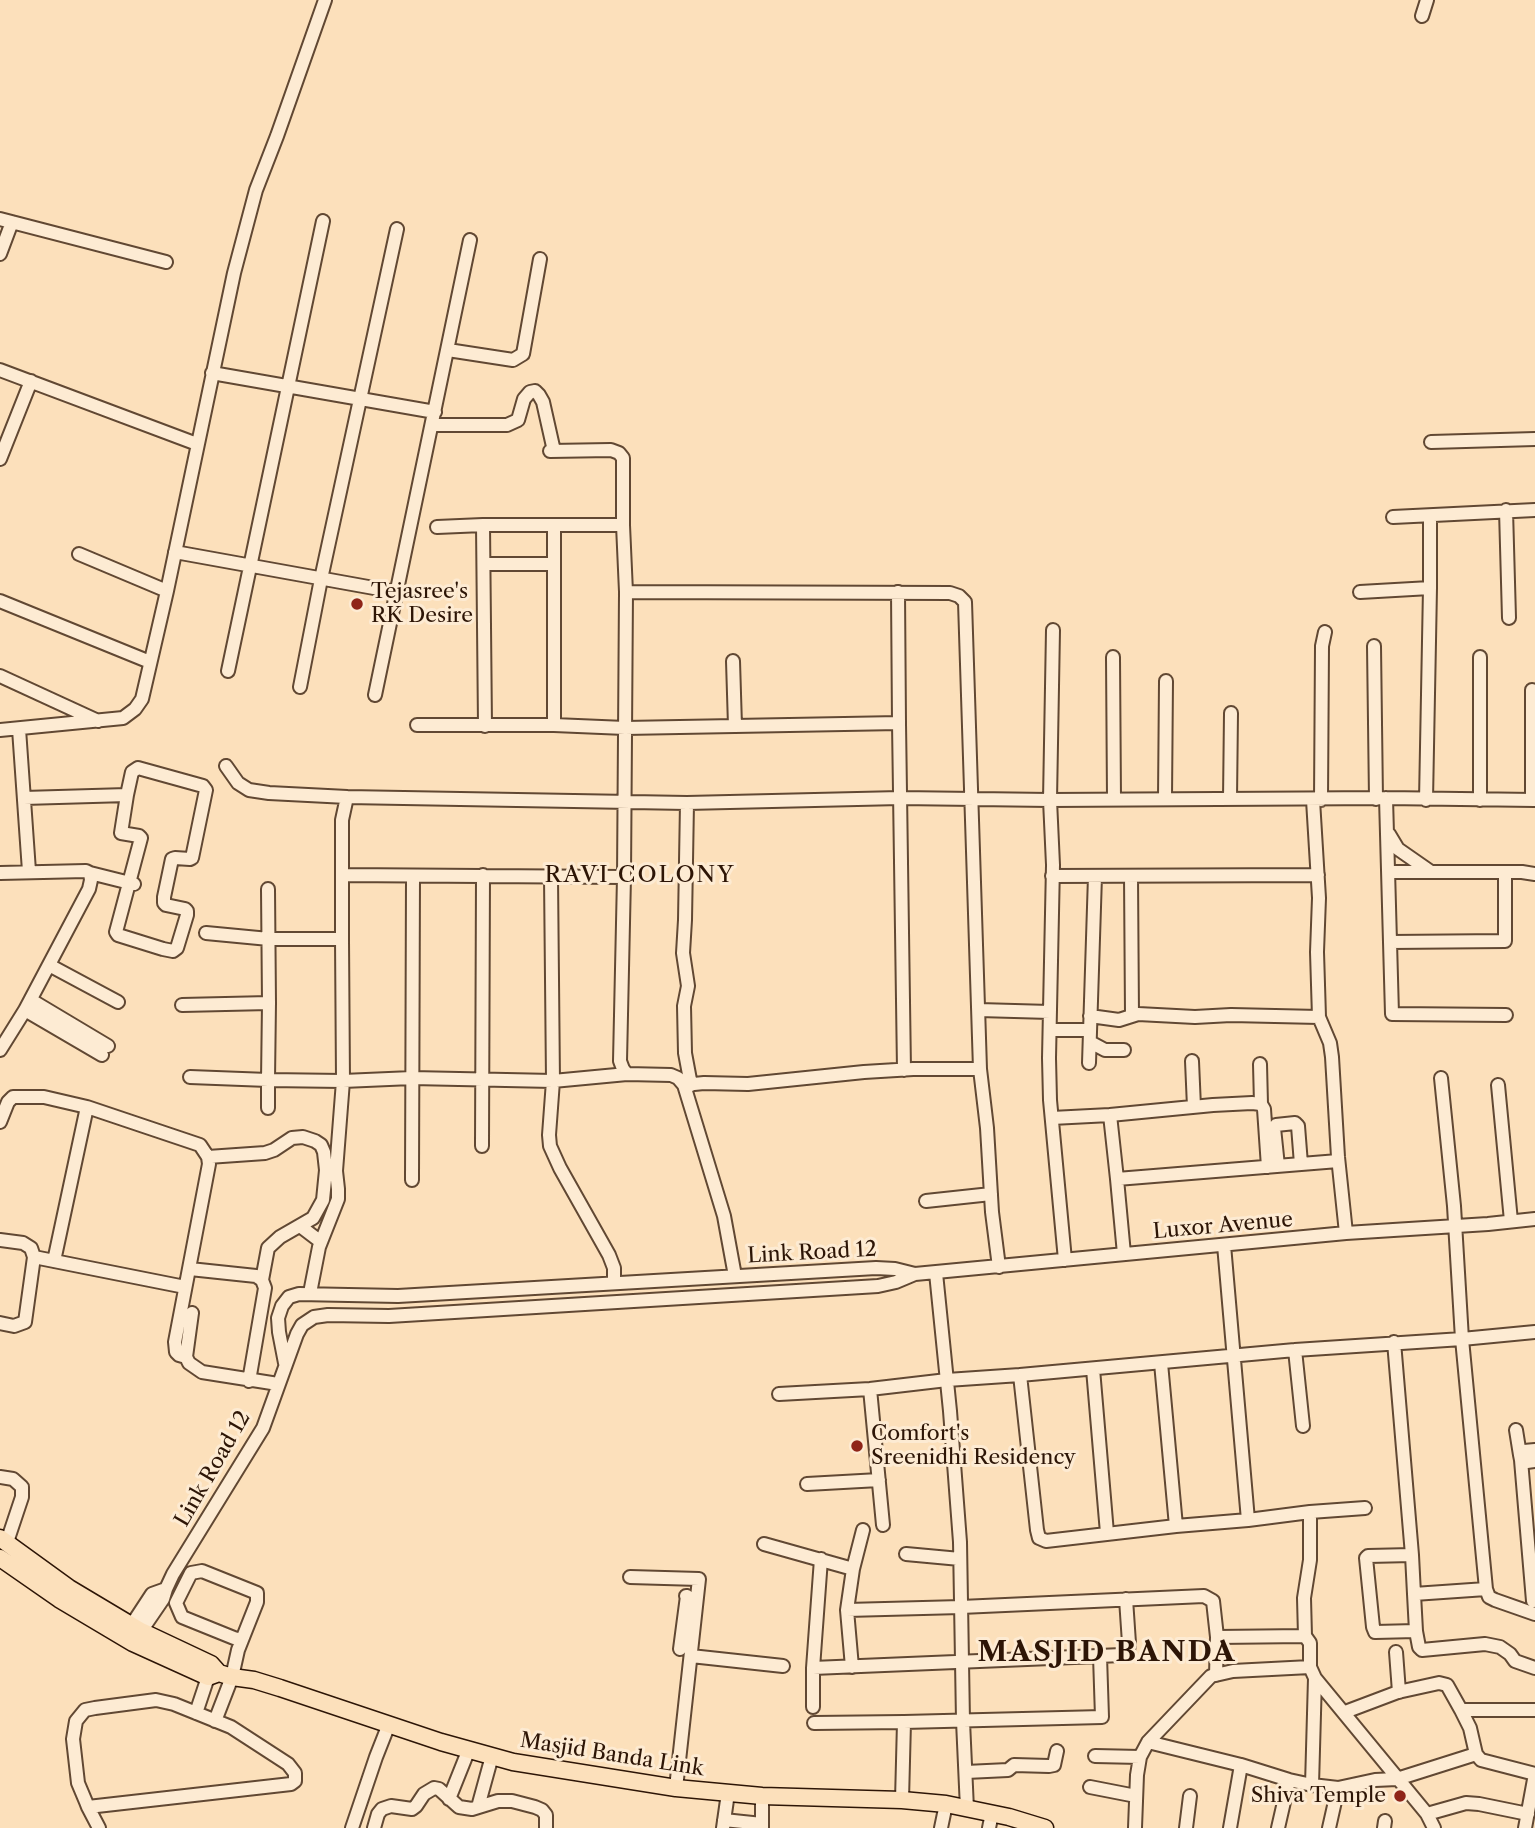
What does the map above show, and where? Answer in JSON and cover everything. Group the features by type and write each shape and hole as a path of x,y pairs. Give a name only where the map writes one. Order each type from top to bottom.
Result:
{"main road":[{"path":"3,1540 135,1633"},
{"path":"0,1558 59,1599 135,1633 219,1676"},
{"name":"Masjid Banda Link","path":"135,1633 211,1664 219,1676 254,1680 441,1742 534,1766 676,1788 728,1793 946,1804 967,1808 990,1821 1045,1828"}],"street":[{"path":"0,730 123,718 135,709 142,699 234,273 256,190 325,0"},
{"path":"1422,16 1427,0"},
{"path":"0,254 6,220 166,262"},
{"path":"229,671 323,221"},
{"path":"300,687 397,229"},
{"path":"375,695 470,240"},
{"path":"447,350 513,360 523,354 540,258"},
{"path":"0,370 197,444"},
{"path":"212,373 360,399 433,418 507,425 518,420 524,399 530,392 535,391 543,402 552,451 611,450 623,458 626,592 625,877 620,1061 627,1074"},
{"path":"0,459 31,382"},
{"path":"1431,442 1535,439"},
{"path":"1506,510 1509,618"},
{"path":"1393,517 1535,510"},
{"path":"1426,800 1430,516"},
{"path":"483,525 485,726"},
{"path":"554,525 554,725"},
{"path":"437,527 623,525"},
{"path":"175,552 396,592"},
{"path":"79,554 167,591"},
{"path":"484,564 554,564"},
{"path":"1360,592 1430,589"},
{"path":"626,592 950,593 965,602 980,1069 988,1128 991,1194 999,1267"},
{"path":"898,592 904,1070"},
{"path":"0,601 150,662"},
{"path":"1053,630 1050,1030 1052,1118 1065,1261"},
{"path":"1325,632 1322,646 1317,800 1319,1017 1332,1057 1346,1233"},
{"path":"1374,646 1381,798 1387,831 1392,1014 1506,1015"},
{"path":"1113,657 1114,799"},
{"path":"1480,657 1480,800"},
{"path":"733,661 735,726"},
{"path":"0,676 99,721"},
{"path":"1165,798 1166,681"},
{"path":"226,766 238,783 249,790 347,797 687,803 901,798 1534,800 1532,690"},
{"path":"1230,799 1231,713"},
{"path":"416,725 625,727 899,723"},
{"path":"19,729 29,871"},
{"path":"138,768 203,786 206,790 192,858 172,859 164,897 166,905 187,911 177,948 173,951 163,950 116,932 132,883 142,838 121,833 127,795 132,772 138,768"},
{"path":"24,798 127,795"},
{"path":"310,1293 315,1261 338,1199 336,1171 342,1081 342,820 347,797"},
{"path":"687,803 683,953 688,986 684,1006 687,1085 724,1216 735,1276"},
{"path":"1387,831 1398,849 1431,872"},
{"path":"0,873 86,871 91,876 132,883"},
{"path":"1389,872 1535,874"},
{"path":"1390,942 1505,942 1505,872"},
{"path":"342,875 625,877"},
{"path":"482,1146 484,875"},
{"path":"1052,876 1318,875"},
{"path":"0,1051 28,1005 89,889 91,876"},
{"path":"412,1180 413,876"},
{"path":"1089,1063 1095,876"},
{"path":"1131,876 1132,1015"},
{"path":"551,877 553,1081 550,1146 610,1255 614,1268 614,1283"},
{"path":"268,889 268,1108"},
{"path":"206,933 269,939 342,939"},
{"path":"49,965 118,1002"},
{"path":"182,1005 269,1003"},
{"path":"28,1005 105,1051"},
{"path":"979,1010 1050,1012"},
{"path":"1090,1016 1119,1020 1132,1015 1319,1017"},
{"path":"1050,1030 1090,1036 1105,1050 1124,1050"},
{"path":"1192,1061 1194,1107"},
{"path":"1260,1064 1261,1104 1275,1164"},
{"path":"190,1077 342,1081 412,1078 553,1081 627,1074 671,1075 687,1085 748,1084 864,1072 980,1069"},
{"path":"1441,1079 1486,1589 1489,1597 1494,1600 1534,1607 1516,1430"},
{"path":"1498,1085 1511,1221"},
{"path":"0,1122 8,1102 13,1097 44,1097 87,1107 200,1145 209,1164 175,1348 179,1355 186,1357"},
{"path":"1052,1118 1261,1104"},
{"path":"54,1261 87,1107"},
{"path":"1110,1115 1124,1254"},
{"path":"1275,1164 1276,1125 1295,1123 1298,1126 1301,1161"},
{"path":"208,1157 265,1153 292,1138 303,1137 315,1140 324,1152 326,1170 323,1200 313,1218 279,1237 268,1248 262,1280 265,1288 249,1381"},
{"path":"1117,1179 1301,1161 1339,1161"},
{"path":"926,1201 991,1194"},
{"path":"315,1214 328,1225"},
{"name":"Luxor Avenue","path":"915,1275 1346,1233 1535,1219"},
{"path":"300,1226 321,1242"},
{"path":"0,1240 23,1243 31,1248 34,1257 25,1322 15,1326 0,1322"},
{"path":"1224,1245 1248,1520"},
{"path":"34,1257 185,1287"},
{"name":"Link Road 12","path":"285,1363 278,1318 289,1297 299,1294 398,1296 876,1268 895,1269 915,1275"},
{"path":"190,1269 256,1276 262,1280"},
{"path":"936,1273 960,1559 967,1808"},
{"name":"Link Road 12","path":"135,1633 152,1594 166,1589 263,1428 297,1334 302,1325 314,1317 403,1315 864,1287 896,1282 915,1275"},
{"path":"192,1313 186,1357 189,1363 202,1372 278,1384"},
{"path":"779,1394 870,1389 1296,1350 1535,1332"},
{"path":"1394,1342 1419,1647 1422,1650 1485,1644 1500,1647 1515,1661 1535,1668"},
{"path":"1296,1350 1303,1426"},
{"path":"1161,1363 1176,1526"},
{"path":"1093,1369 1107,1533"},
{"path":"1020,1376 1039,1538 1046,1541 1310,1511 1365,1508"},
{"path":"870,1389 883,1525"},
{"path":"1520,1457 1524,1451 1535,1450"},
{"path":"1520,1457 1527,1462 1535,1461"},
{"path":"0,1477 13,1479 22,1487 22,1497 3,1540"},
{"path":"807,1484 879,1480"},
{"path":"1310,1511 1310,1560 1304,1598 1305,1636 1310,1643 1313,1672 1312,1785"},
{"path":"852,1667 847,1610 853,1569 863,1530"},
{"path":"764,1544 853,1569"},
{"path":"906,1554 960,1559"},
{"path":"1412,1555 1368,1556 1366,1562 1375,1632 1416,1631"},
{"path":"813,1707 813,1668 821,1559"},
{"path":"196,1713 242,1640 257,1602 257,1592 202,1571 191,1573 177,1603 182,1617 242,1640"},
{"path":"630,1577 699,1579 690,1596 676,1788"},
{"path":"1413,1594 1486,1589"},
{"path":"847,1610 1204,1596 1213,1601 1217,1637 1216,1675"},
{"path":"813,1668 1122,1655 1128,1651 1129,1643 1126,1598"},
{"path":"1217,1637 1305,1636"},
{"path":"685,1652 783,1667"},
{"path":"1396,1652 1399,1692"},
{"path":"814,1723 1102,1717 1100,1656"},
{"path":"1135,1828 1140,1757 1148,1742 1211,1676 1233,1671 1313,1672"},
{"path":"1313,1672 1427,1814 1434,1828"},
{"path":"215,1721 219,1676"},
{"path":"1345,1712 1399,1692 1439,1683 1447,1685 1470,1728 1476,1754 1485,1762 1535,1774 1525,1828"},
{"path":"88,1807 291,1784 295,1782 295,1773 288,1764 231,1727 174,1704 156,1700 95,1707 85,1710 76,1721 74,1759 78,1783 88,1807 99,1828"},
{"path":"1461,1710 1535,1710"},
{"path":"902,1800 904,1722"},
{"path":"352,1828 389,1724"},
{"path":"1148,1742 1289,1780 1338,1787 1397,1779 1476,1754"},
{"path":"449,1799 469,1749"},
{"path":"966,1772 1008,1770 1014,1765 1054,1765 1056,1751"},
{"path":"478,1807 492,1756"},
{"path":"1095,1756 1140,1757"},
{"path":"1230,1828 1241,1765"},
{"path":"1278,1828 1289,1780"},
{"path":"1090,1787 1136,1796"},
{"path":"1329,1828 1338,1787"},
{"path":"374,1828 382,1809 391,1806 412,1809 424,1794 434,1788 439,1788 458,1807 472,1809 498,1801 512,1801 535,1807 546,1815 546,1828"},
{"path":"728,1793 724,1824 762,1826 762,1796"},
{"path":"1186,1828 1191,1796"},
{"path":"941,1828 946,1804"},
{"path":"1427,1814 1466,1804 1528,1814"}],"place":[{"name":"Tejasree's RK Desire","path":"357,604"},
{"name":"Comfort's Sreenidhi Residency","path":"857,1446"},
{"name":"Shiva Temple","path":"1400,1796"}],"district":[{"name":"RAVI COLONY","path":"640,875"},
{"name":"MASJID BANDA","path":"1107,1653"}]}
